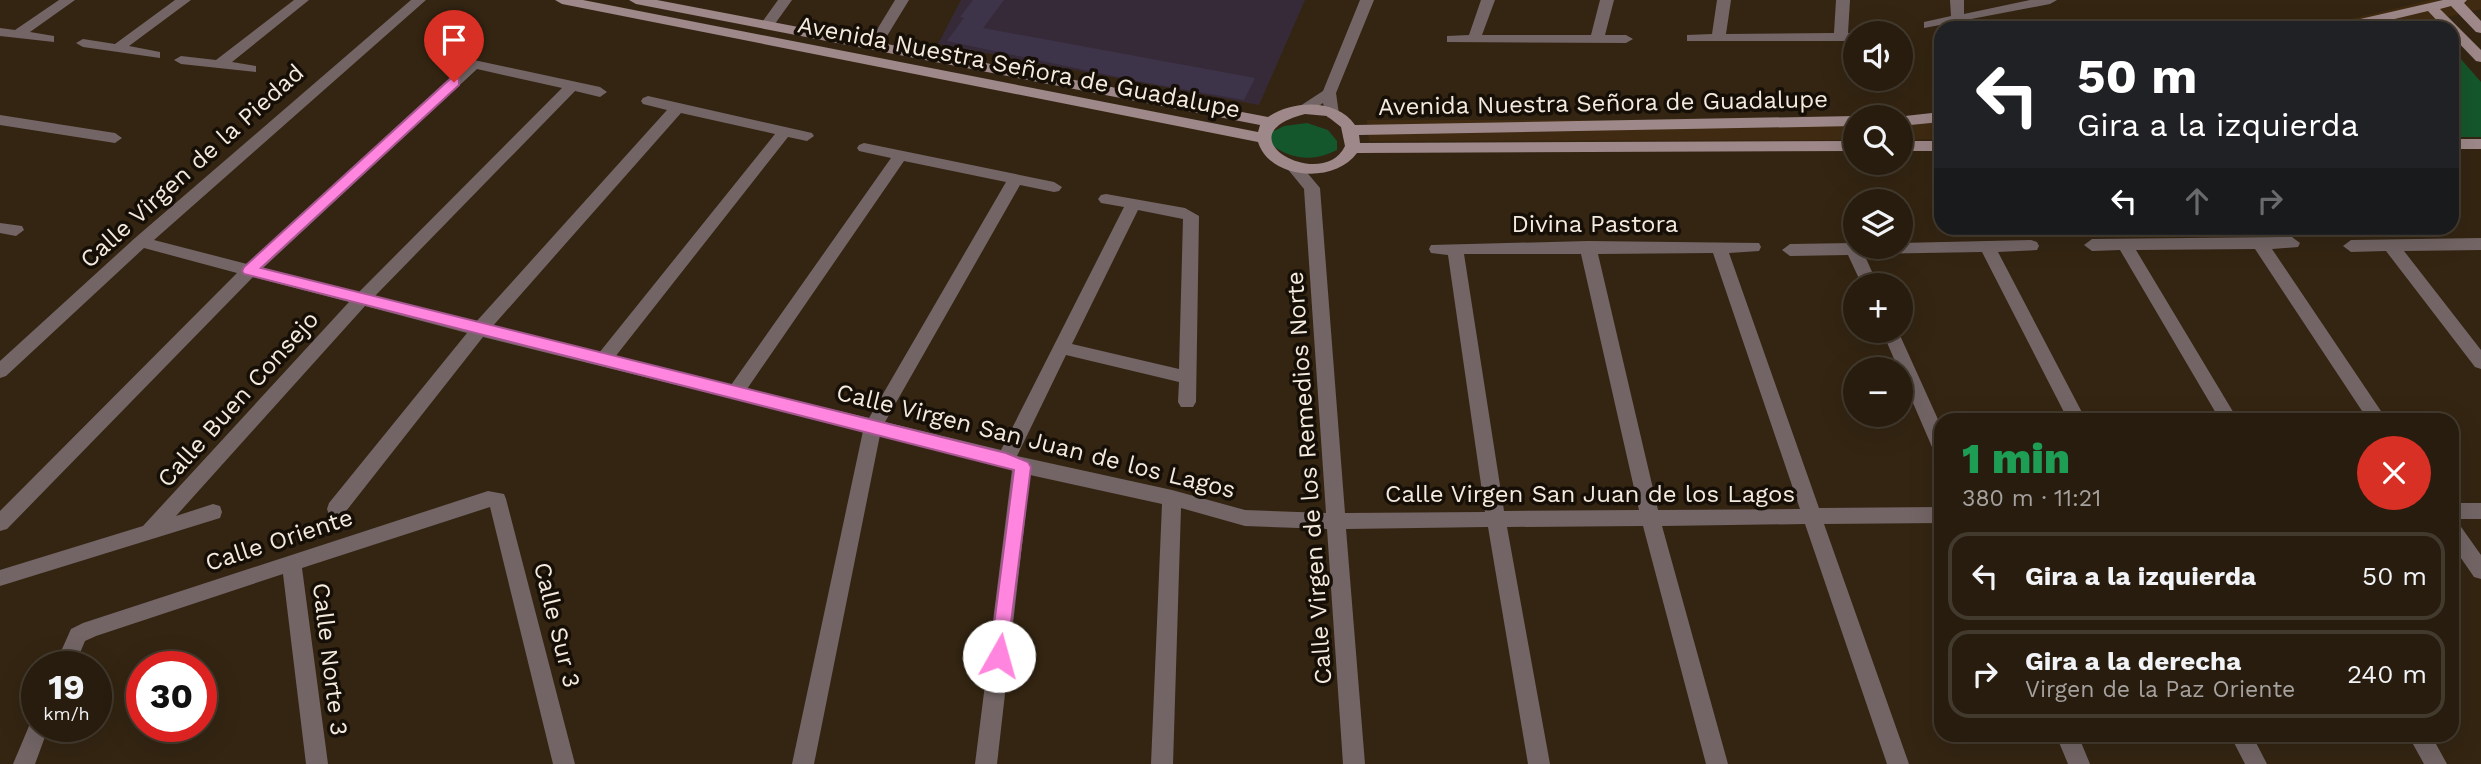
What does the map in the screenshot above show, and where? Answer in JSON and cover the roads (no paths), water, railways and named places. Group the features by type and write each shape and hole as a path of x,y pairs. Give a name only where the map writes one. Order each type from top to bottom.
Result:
{"street":[{"path":"17,34 68,0"},
{"path":"117,49 184,0"},
{"path":"219,65 302,0"},
{"name":"Calle Virgen de la Piedad","path":"0,371 141,242 418,0"},
{"name":"Avenida Nuestra Señora de Guadalupe","path":"562,0 1262,138"},
{"name":"Avenida Nuestra Señora de Guadalupe","path":"636,0 665,3 1269,122"},
{"path":"767,25 786,0"},
{"path":"874,46 902,0"},
{"path":"1332,114 1329,93 1367,0"},
{"path":"1474,39 1488,0"},
{"path":"1597,39 1607,0"},
{"path":"1718,38 1724,0"},
{"path":"1843,0 1846,21"},
{"path":"1957,0 1958,19"},
{"path":"1948,21 2050,0"},
{"path":"2370,21 2457,1 2481,29"},
{"path":"2431,7 2445,21"},
{"path":"1929,25 1934,24"},
{"path":"0,32 48,39"},
{"path":"2459,36 2481,58"},
{"path":"1692,38 1843,38"},
{"path":"1452,39 1626,39"},
{"path":"83,43 155,55"},
{"path":"446,58 600,92"},
{"path":"181,60 251,69"},
{"path":"0,523 249,271 473,65"},
{"name":"Calle Buen Consejo","path":"150,531 362,299 572,86"},
{"path":"1305,109 1329,93"},
{"path":"648,101 807,136"},
{"path":"336,509 479,330 677,108"},
{"path":"1305,109 1332,114 1352,130 1355,139 1353,148 1339,163 1327,167 1294,167 1270,156 1262,138 1269,122 1291,110 1305,109"},
{"path":"1913,120 1934,118"},
{"path":"0,120 115,138"},
{"name":"Avenida Nuestra Señora de Guadalupe","path":"1352,130 1843,121"},
{"path":"604,359 785,131"},
{"path":"2459,144 2481,144"},
{"name":"Avenida Nuestra Señora de Guadalupe","path":"1353,148 1843,146"},
{"path":"1913,146 1934,146"},
{"path":"864,148 1054,187"},
{"path":"735,393 900,156"},
{"path":"1294,167 1312,188 1327,167"},
{"path":"803,764 873,427 1016,178"},
{"name":"Calle Virgen de los Remedios Norte","path":"1312,188 1354,764"},
{"path":"1106,198 1191,216 1187,402"},
{"path":"986,764 1014,463 1063,348 1133,205"},
{"name":"Calle Virgen San Juan de los Lagos","path":"141,242 479,330 1245,518 1337,521 1934,515"},
{"path":"2092,245 2292,243"},
{"path":"2124,244 2225,413"},
{"path":"2260,244 2373,413"},
{"path":"2351,246 2481,244"},
{"path":"1913,248 2031,246"},
{"path":"2392,246 2481,362"},
{"path":"1588,247 1650,518 1717,764"},
{"path":"1719,247 1898,764"},
{"name":"Divina Pastora","path":"1496,520 1446,250 1753,247"},
{"path":"1987,247 2073,413"},
{"path":"1790,250 1843,249"},
{"path":"1895,343 1934,431"},
{"path":"1063,348 1186,377"},
{"path":"1162,764 1172,498"},
{"name":"Calle Oriente","path":"71,651 78,635 291,562 488,499 497,499"},
{"name":"Calle Sur 3","path":"497,499 564,764"},
{"path":"2459,511 2481,511"},
{"path":"0,578 213,512"},
{"path":"1496,520 1539,764"},
{"path":"2459,540 2481,571"},
{"name":"Calle Norte 3","path":"291,562 317,764"},
{"path":"24,764 33,742"},
{"path":"2070,742 2079,764"},
{"path":"2245,742 2256,764"},
{"path":"2423,742 2436,764"}]}
